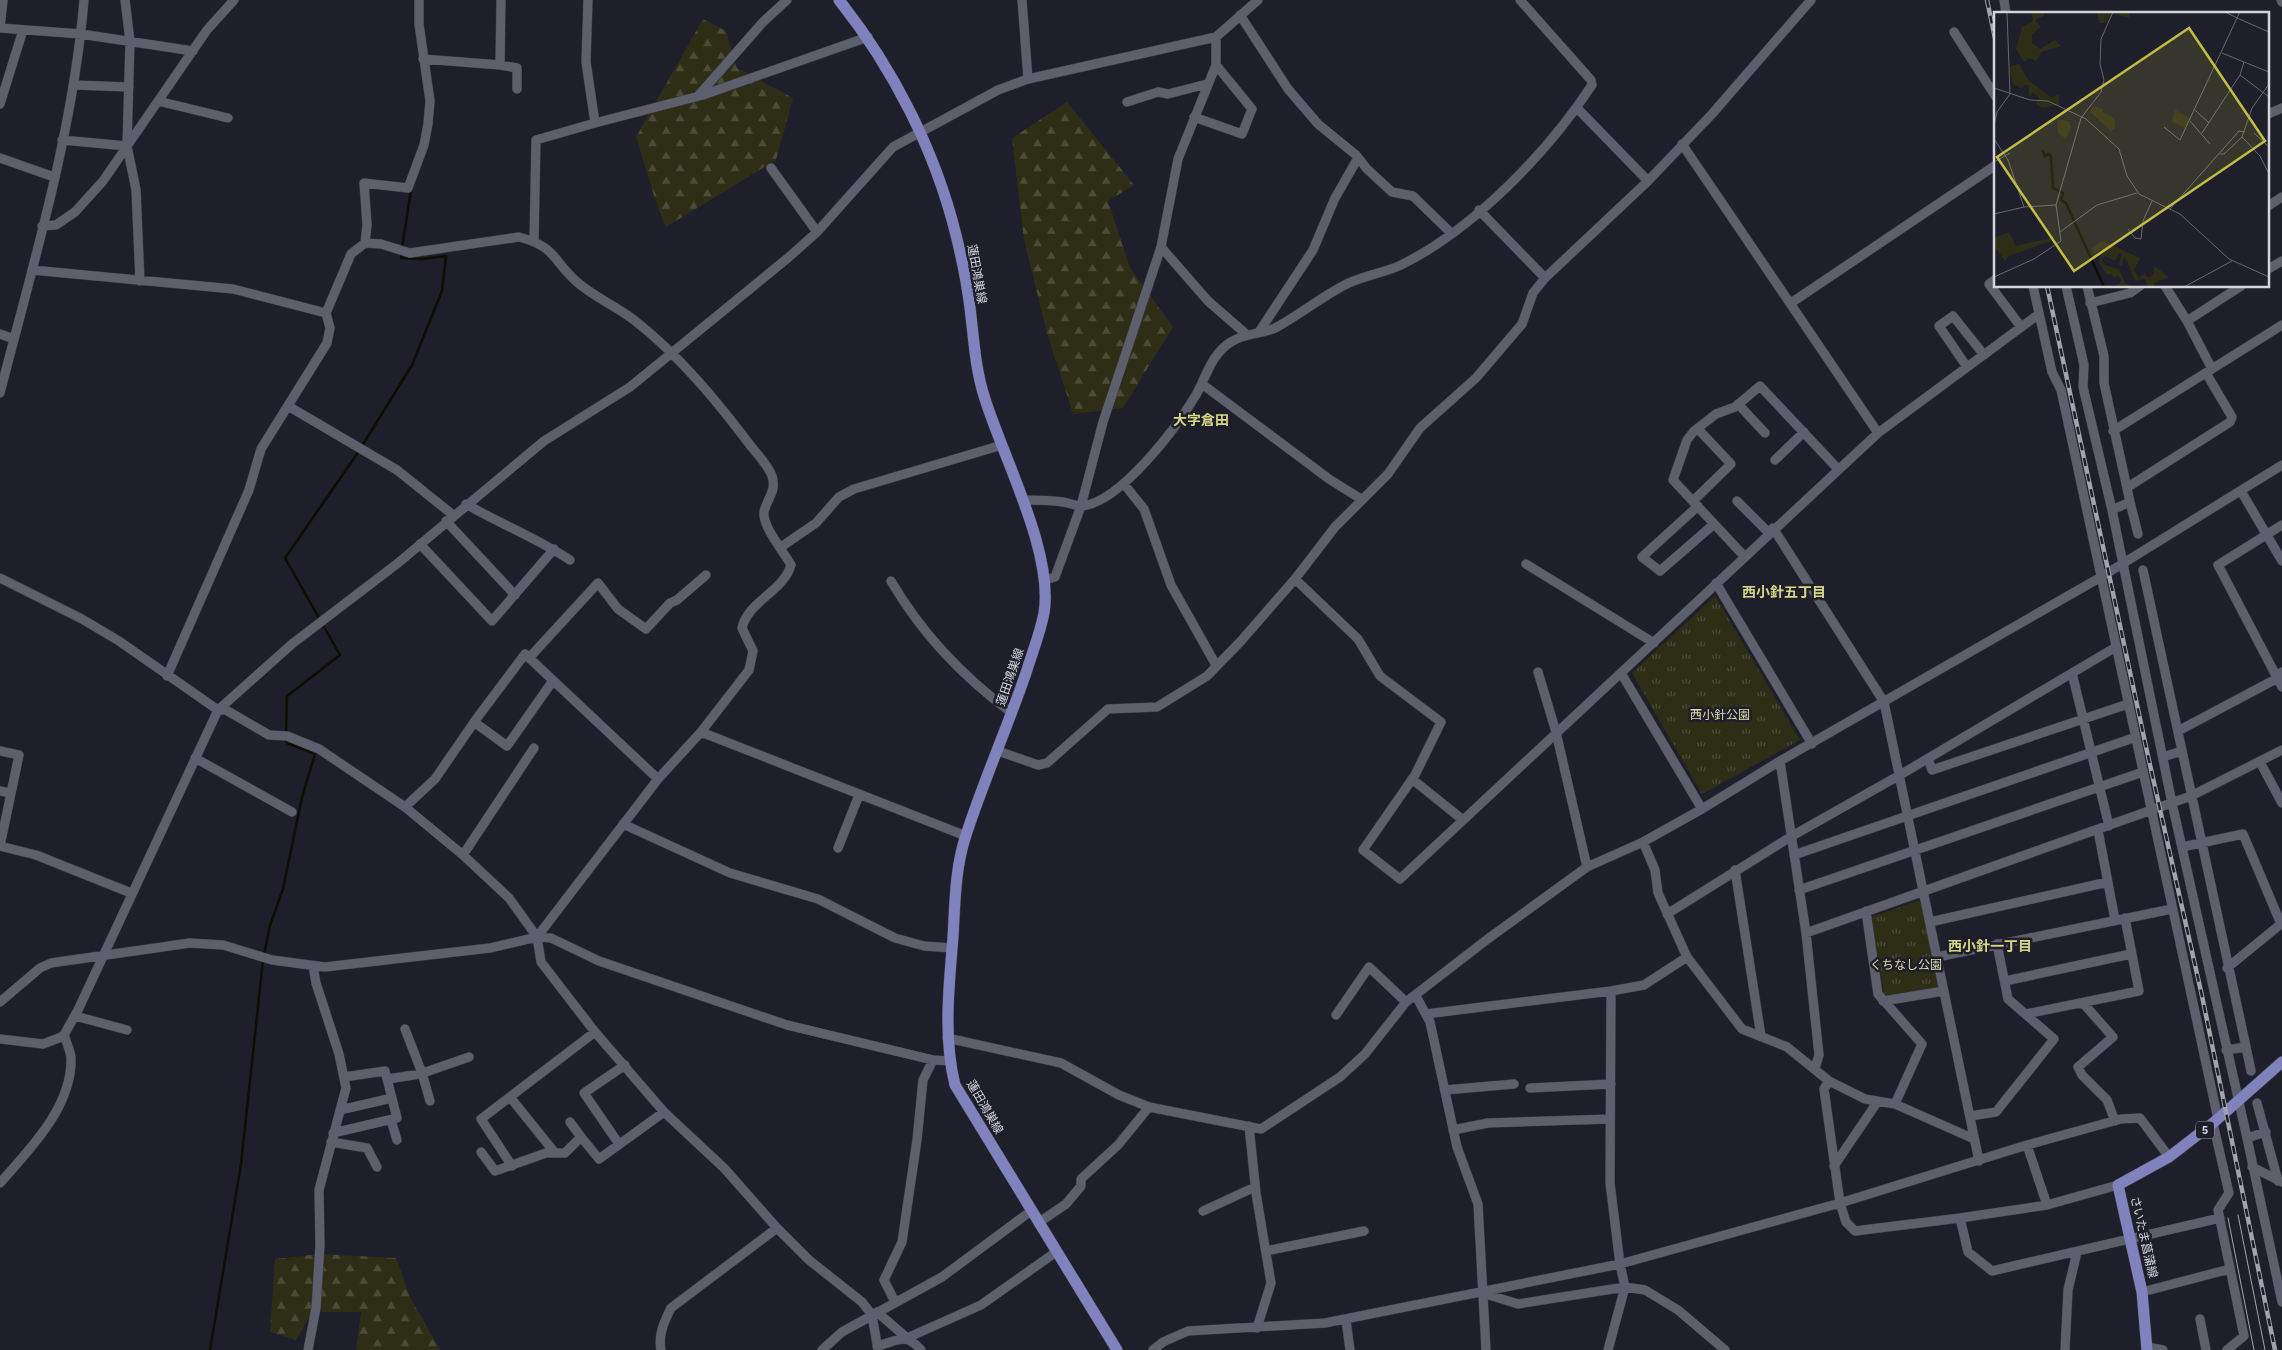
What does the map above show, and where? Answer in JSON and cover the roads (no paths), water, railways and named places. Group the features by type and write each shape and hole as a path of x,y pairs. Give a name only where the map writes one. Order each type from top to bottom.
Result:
{"main road":[{"name":"蓮田鴻巣線","path":"839,0 868,37 919,131 939,177 956,235 970,306 978,371 985,399 1022,500 1041,562 1044,580 1045,608 1042,625 1012,713 966,836 958,864 947,1038 949,1061 955,1086 1117,1350"},
{"name":"さいたま菖蒲線","path":"2147,1348 2142,1292 2132,1240 2118,1185 2169,1157 2215,1121 2282,1062"}],"street":[{"path":"3,0 0,28 81,34 193,51"},
{"path":"0,393 32,270 74,85 84,0"},
{"path":"125,0 130,41 127,146 136,190 140,281"},
{"path":"42,226 56,225 75,212 104,181 207,30 234,0"},
{"path":"366,243 367,225 364,183 408,188 424,145 430,101 419,24 419,0"},
{"path":"500,65 501,0"},
{"path":"588,0 586,62 595,123"},
{"path":"698,97 764,22 787,0"},
{"path":"1022,0 1028,79"},
{"path":"0,1039 43,1044 64,1034 75,1016 218,710 292,644 420,544 544,441 604,406 672,354 817,232 883,157 904,139 998,90 1028,79 1216,37 1258,0"},
{"path":"1022,500 1042,500 1081,506 1100,499 1124,484 1171,433 1202,384 1216,355 1229,343 1246,334 1275,329 1342,286 1400,265 1451,233 1519,176 1577,108 1592,85 1591,80 1520,0"},
{"path":"998,751 1038,765 1047,763 1108,709 1157,707 1207,676 1216,664 1241,642 1295,579 1335,527 1388,474 1420,428 1476,378 1522,324 1533,293 1545,278 1648,181 1712,114 1811,0"},
{"path":"1240,15 1288,89 1318,124 1358,158 1392,192 1413,196 1451,233"},
{"path":"0,104 23,30"},
{"path":"1954,32 1994,95"},
{"path":"534,241 536,140 698,97 868,37"},
{"path":"1044,580 1055,577 1081,506 1104,422 1161,246 1178,159 1216,65 1216,37"},
{"path":"423,59 517,68 517,89"},
{"path":"1194,117 1242,134 1252,109 1216,65"},
{"path":"1127,102 1158,92 1168,94 1207,84"},
{"path":"74,85 129,87"},
{"path":"158,101 228,118"},
{"path":"1577,108 1648,181"},
{"path":"2270,113 2282,108"},
{"path":"62,140 127,146"},
{"path":"1682,144 1878,433"},
{"path":"0,158 54,177"},
{"path":"1260,332 1313,250 1335,198 1358,158"},
{"path":"1791,303 1994,166"},
{"path":"772,168 817,232"},
{"path":"2270,205 2282,197"},
{"path":"1479,210 1545,278"},
{"path":"167,676 249,490 261,449 327,343 330,328 326,313 351,254 366,243 381,244 410,253 519,237 534,241 550,250 577,282 634,320 706,388 772,475 774,488 764,512 766,526 791,565 788,576 744,618 742,628 745,638 753,651 750,670 701,732 658,779 537,938"},
{"path":"1161,246 1208,301 1246,334"},
{"path":"2270,268 2282,261"},
{"path":"32,270 234,289 326,313"},
{"path":"1994,280 1989,284 2021,327"},
{"path":"2033,288 2052,372 2062,390 2152,810 2229,1194 2218,1210 2244,1336 2227,1350"},
{"path":"2066,288 2084,365 2083,387 2124,563 2172,803 2282,1302"},
{"path":"2087,288 2104,356 2104,383 2114,432 2138,534"},
{"path":"2090,303 2130,293 2137,288"},
{"path":"2128,487 2230,422 2232,417 2187,321 2166,288"},
{"path":"2187,321 2238,288"},
{"path":"1295,579 1358,639 1380,676 1441,722 1412,779 1363,850 1400,879 1878,433 2039,314"},
{"path":"1967,367 1939,326 1953,316 1984,355"},
{"path":"2114,432 2282,325"},
{"path":"0,334 14,339"},
{"path":"1202,384 1329,479 1361,500"},
{"path":"1746,557 1673,480 1687,440 1698,429 1716,414 1738,404 1760,386 1838,469"},
{"path":"1738,404 1765,433"},
{"path":"288,406 397,470 450,518 516,595"},
{"path":"1698,429 1731,464 1696,504 1642,557 1660,571 1714,524"},
{"path":"1775,460 1804,432"},
{"path":"781,547 816,523 840,497 854,489 1002,445"},
{"path":"947,1038 1061,1063 1119,1095 1149,1108 1261,1128 1340,1077 1365,1054 1406,1002 1489,938 1587,867 1643,842 1702,809 1780,761 2101,577 2282,465"},
{"path":"1124,484 1144,509 1172,586 1216,664"},
{"path":"2241,491 2282,561"},
{"path":"1737,501 1771,531 1884,702 1979,1160"},
{"path":"2112,510 2130,502"},
{"path":"466,504 554,549 570,560"},
{"path":"2282,526 2218,565 2279,675 2282,687"},
{"path":"420,544 492,621 554,549"},
{"path":"1526,564 1654,643"},
{"path":"2143,570 2227,968 2251,1072"},
{"path":"529,658 598,583 618,609 646,629 670,603 678,600 706,575"},
{"path":"0,578 82,619 119,641 218,710 226,710 269,735 287,736 319,748 405,807 463,855 509,898 537,938 541,962 595,1032 664,1112 724,1168 808,1260 862,1302 874,1314 907,1338 913,1340 921,1350"},
{"path":"891,581 908,609 940,649 981,690 1012,713"},
{"path":"1716,583 1812,744"},
{"path":"1667,914 1792,836 1928,759 2116,647"},
{"path":"405,807 435,780 474,722 525,654 552,682 658,779"},
{"path":"1538,672 1556,732 1587,867"},
{"path":"1622,673 1702,809"},
{"path":"2072,673 2109,826"},
{"path":"2178,731 2279,675"},
{"path":"474,722 506,746 552,682"},
{"path":"1928,759 1932,770 2128,704"},
{"path":"701,732 966,836"},
{"path":"1794,855 2136,737"},
{"path":"463,855 534,748"},
{"path":"1806,933 2191,796 2282,750"},
{"path":"0,751 19,755 2,829 0,846 36,854 131,893"},
{"path":"2163,756 2182,751"},
{"path":"195,758 292,812"},
{"path":"1780,761 1806,933 1819,1055 1815,1068"},
{"path":"2260,762 2282,803"},
{"path":"1800,890 2143,772"},
{"path":"1412,779 1463,820"},
{"path":"0,791 11,793"},
{"path":"838,848 859,795"},
{"path":"623,824 730,873 818,899 895,938 924,946 952,948"},
{"path":"2026,1014 2139,991 2132,954 2108,882 2098,830"},
{"path":"2182,847 2243,834 2282,924 2227,968"},
{"path":"1643,842 1655,870 1658,893 1687,957 1742,1029 1787,1047 1829,1081 1865,1099 1895,1104 1974,1139"},
{"path":"1736,870 1761,1036"},
{"path":"1930,922 2108,882"},
{"path":"1937,957 2172,909"},
{"path":"1866,911 1878,994 1922,1044 1895,1104"},
{"path":"0,1002 40,968 50,963 190,943 223,945 272,960 325,967 490,948 537,938 551,938 599,961 787,1024 933,1060 949,1061"},
{"path":"1970,1116 1996,1112 2054,1039 2008,999 1997,944"},
{"path":"2005,981 2132,954"},
{"path":"1426,1014 1644,985 1687,957"},
{"path":"308,1350 316,1308 319,1190 346,1088 339,1054 316,983 313,966"},
{"path":"1336,1015 1369,967 1406,1002"},
{"path":"1608,1350 1626,1287 1620,1264 1610,1183 1610,991"},
{"path":"1883,1001 1944,991"},
{"path":"1416,996 1430,1022 1456,1147 1478,1204 1486,1350"},
{"path":"2083,1003 2113,1037 2078,1067 2082,1075 2107,1100 2115,1121"},
{"path":"75,1016 127,1030"},
{"path":"405,1029 422,1073 430,1102"},
{"path":"512,1166 481,1119 595,1032"},
{"path":"0,1183 32,1146 52,1117 63,1095 70,1074 71,1055 64,1034"},
{"path":"2226,1050 2246,1047"},
{"path":"388,1080 422,1073 469,1057"},
{"path":"895,1302 884,1280 902,1242 917,1140 923,1080 933,1060"},
{"path":"619,1144 584,1093 625,1065"},
{"path":"332,1137 396,1118 385,1071 344,1077"},
{"path":"1829,1081 1824,1089 1840,1203 1846,1222 1855,1231 2047,1205 2118,1185"},
{"path":"1445,1090 1514,1084"},
{"path":"1530,1088 1611,1084"},
{"path":"510,1097 555,1153"},
{"path":"340,1110 392,1098"},
{"path":"1834,1166 1878,1101"},
{"path":"2257,1103 2280,1182"},
{"path":"1038,1223 1066,1204 1082,1186 1081,1178 1118,1145 1149,1108"},
{"path":"570,1122 600,1159 664,1112"},
{"path":"1153,1350 1163,1342 1188,1331 1258,1328 1346,1320 1620,1264 1840,1203 2027,1145 2115,1121 2140,1118 2169,1157"},
{"path":"392,1120 398,1140"},
{"path":"1453,1130 1488,1123 1610,1120"},
{"path":"1248,1126 1255,1187 1271,1283 1258,1328"},
{"path":"2247,1138 2266,1132"},
{"path":"332,1137 367,1148 377,1167"},
{"path":"481,1152 495,1172 546,1153 565,1153 581,1137"},
{"path":"2027,1145 2047,1205"},
{"path":"2252,1167 2280,1182"},
{"path":"1203,1211 1255,1187"},
{"path":"822,1350 842,1332 942,1277 1030,1211"},
{"path":"1960,1218 1968,1252 1992,1271 2132,1240 2220,1218"},
{"path":"661,1350 659,1341 663,1323 671,1308 777,1228"},
{"path":"1266,1252 1364,1231"},
{"path":"874,1314 878,1348 907,1338 980,1305 1056,1252"},
{"path":"2064,1350 2068,1290 2077,1252"},
{"path":"2142,1292 2230,1269"},
{"path":"1483,1293 1518,1304 1626,1287 1645,1290 1678,1310 1725,1350"},
{"path":"2200,1319 2206,1350"},
{"path":"1346,1320 1350,1350"},
{"path":"2147,1348 2163,1350"}],"waterway":[{"path":"402,248 411,190"},
{"path":"362,446 412,365 442,291 446,256 422,259 401,258 402,253"},
{"path":"286,733 287,696 340,655 285,558 359,451"},
{"path":"264,955 270,925 283,889 302,797 315,754 287,743 287,739"},
{"path":"210,1350 241,1164 263,960"}],"tram line":[{"path":"2238,1215 2265,1350"},
{"path":"2228,1218 2254,1350"}],"railway":[{"path":"1987,0 1994,33"},
{"path":"2047,288 2148,756 2202,996 2275,1350"}],"district":[{"name":"大字倉田","path":"1201,420"},
{"name":"西小針五丁目","path":"1784,592"},
{"name":"西小針一丁目","path":"1990,946"}],"park label":[{"name":"西小針公園","path":"1720,715"},
{"name":"くちなし公園","path":"1906,965"}]}
